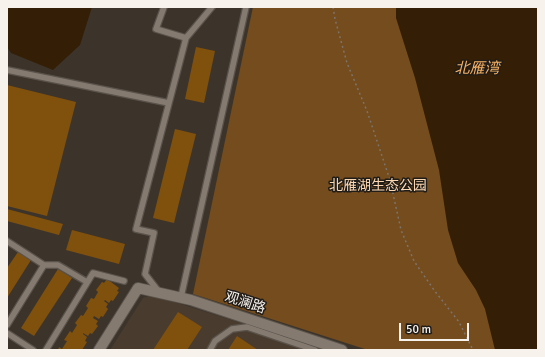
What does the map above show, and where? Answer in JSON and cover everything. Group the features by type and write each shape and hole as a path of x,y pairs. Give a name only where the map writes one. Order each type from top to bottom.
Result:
{"street":[{"name":"观澜路","path":"99,350 138,288 181,297 342,350"}],"lane":[{"path":"164,7 156,29 186,38"},
{"path":"159,292 145,274 154,233 136,229 186,38 212,7"},
{"path":"181,297 246,7"},
{"path":"7,70 169,103"},
{"path":"7,241 44,266 58,265 87,282"},
{"path":"7,325 44,266"},
{"path":"46,350 93,273 124,282"},
{"path":"210,350 215,341 232,329 247,327 316,350"},
{"path":"7,343 9,335 33,350"}],"path":[{"path":"333,7 334,19 348,63 367,111 390,180 401,230 414,261 459,322 473,350"}],"shaded area":[{"path":"152,295 326,350 110,350 143,298"}],"green space":[{"name":"北雁湖生态公园","path":"253,7 538,7 538,350 368,350 193,294"}],"water":[{"path":"7,7 92,7 80,45 53,70 11,53 7,47"},
{"name":"北雁湾","path":"396,7 538,7 538,350 495,350 485,309 476,290 458,263 448,230 439,170 415,78 396,18"}],"building":[{"path":"196,47 215,51 204,103 185,99"},
{"path":"7,85 76,102 47,216 7,206"},
{"path":"175,129 196,134 174,223 153,218"},
{"path":"7,209 63,224 59,235 7,221"},
{"path":"72,230 125,244 119,264 66,250"},
{"path":"18,252 31,260 7,298 7,268"},
{"path":"58,269 72,278 34,336 21,328"},
{"path":"107,279 119,288 117,291 119,292 113,301 111,300 109,303 105,300 104,301 108,304 106,307 108,309 103,317 101,316 99,319 94,316 93,318 98,321 96,324 98,326 92,334 90,333 88,336 83,333 87,337 85,341 87,342 82,350 58,350 59,347 62,349 67,341 64,340 70,331 72,333 77,325 75,323 81,315 83,316 88,308 86,306 91,298 94,299 98,292 96,290 102,282 104,283"},
{"path":"178,312 202,327 187,350 153,350"},
{"path":"237,336 258,350 228,350"}]}
